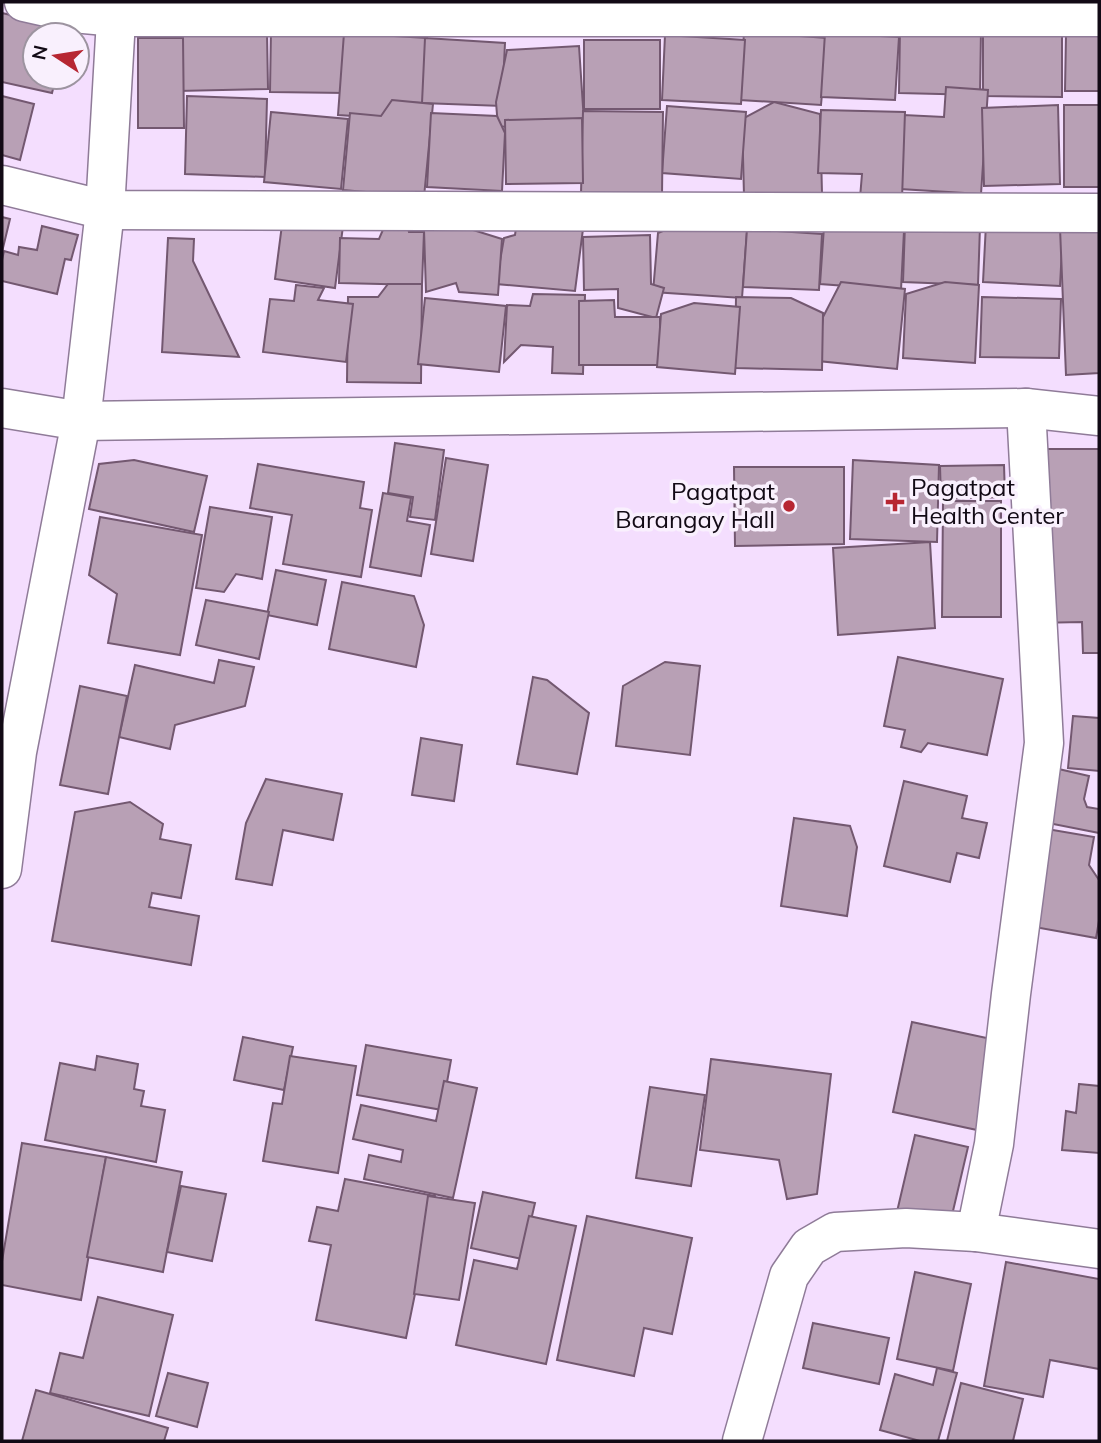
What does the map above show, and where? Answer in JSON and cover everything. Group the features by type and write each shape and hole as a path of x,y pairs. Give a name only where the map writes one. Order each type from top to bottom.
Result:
{"street":[{"path":"24,2 74,13 117,10 1099,17"},
{"path":"2,869 9,743 81,421 105,210 117,10"},
{"path":"2,185 105,210 1099,213"},
{"path":"2,408 81,421 1026,408 1099,416"},
{"path":"976,1232 994,1144 1044,743 1026,408"},
{"path":"742,1441 789,1276 809,1247 835,1233 906,1228 976,1232 1099,1249"}],"building":[{"path":"2,13 37,21 21,21 21,86 2,82"},
{"path":"271,29 348,31 346,93 270,92"},
{"path":"900,29 981,30 980,95 899,93"},
{"path":"744,32 827,38 821,105 740,100"},
{"path":"267,33 268,89 178,91 178,35"},
{"path":"344,33 427,38 423,103 396,102 384,118 338,115"},
{"path":"825,33 899,37 895,100 821,97"},
{"path":"665,35 745,40 741,104 662,100"},
{"path":"1062,35 1062,97 983,96 983,36"},
{"path":"1066,35 1099,36 1099,91 1065,91"},
{"path":"138,38 183,38 184,128 138,128"},
{"path":"425,38 505,43 502,106 422,103"},
{"path":"584,40 660,40 660,109 584,109"},
{"path":"579,46 584,122 498,127 496,102 507,50"},
{"path":"946,87 988,90 981,194 900,189 904,115 944,117"},
{"path":"2,96 34,104 20,160 2,155"},
{"path":"187,96 267,99 265,177 185,174"},
{"path":"392,100 433,104 424,197 343,190 350,113 381,116"},
{"path":"774,102 820,114 822,193 744,195 742,119"},
{"path":"1058,105 1060,184 984,186 982,108"},
{"path":"1064,105 1099,105 1099,187 1064,187"},
{"path":"667,106 746,112 741,179 662,173"},
{"path":"821,110 905,112 902,199 860,198 862,174 818,173"},
{"path":"583,111 663,112 662,195 581,194"},
{"path":"271,112 348,119 341,189 264,182"},
{"path":"431,113 497,116 505,133 502,191 427,187"},
{"path":"582,118 583,183 506,184 505,120"},
{"path":"2,217 10,219 2,252"},
{"path":"283,217 343,226 335,288 275,279"},
{"path":"517,221 583,229 575,291 496,284 504,238 515,235"},
{"path":"905,224 980,227 978,285 903,282"},
{"path":"986,224 1063,229 1060,286 983,282"},
{"path":"385,225 407,225 409,232 424,232 422,285 339,283 340,238 379,239"},
{"path":"42,226 78,235 71,260 65,259 57,294 2,281 4,251 18,255 19,247 37,250"},
{"path":"675,226 747,231 742,298 653,292 658,233"},
{"path":"1099,226 1099,373 1066,375 1060,228"},
{"path":"824,227 904,231 901,290 820,284"},
{"path":"470,229 502,239 498,295 459,292 456,283 426,292 424,230"},
{"path":"747,229 822,234 819,290 743,287"},
{"path":"650,235 651,284 664,288 656,318 618,308 618,289 584,290 583,237"},
{"path":"168,238 194,239 193,261 239,357 162,352"},
{"path":"841,282 905,289 897,369 818,361 823,317"},
{"path":"945,282 979,285 975,363 903,358 906,294"},
{"path":"388,284 422,284 421,383 347,382 348,297 378,297"},
{"path":"296,285 324,288 318,300 353,304 346,362 263,352 270,299 294,301"},
{"path":"533,294 585,295 583,374 552,373 553,347 521,345 504,362 507,305 530,306"},
{"path":"736,297 791,298 823,313 822,370 735,368"},
{"path":"982,297 1061,299 1059,358 980,357"},
{"path":"425,298 506,306 499,372 418,364"},
{"path":"614,300 615,317 660,317 660,365 579,365 579,301"},
{"path":"694,303 740,307 735,374 657,367 661,314"},
{"path":"395,443 444,450 435,520 410,517 413,497 388,493"},
{"path":"1033,449 1099,449 1099,653 1083,653 1082,622 1034,623"},
{"path":"446,458 488,465 473,561 431,554"},
{"path":"134,460 207,476 194,532 89,509 99,464"},
{"name":"Pagatpat Health Center","path":"853,460 939,465 937,542 850,539"},
{"path":"258,464 364,482 360,508 372,510 361,577 283,564 292,515 250,508"},
{"path":"1004,465 1005,497 941,499 940,466"},
{"name":"Pagatpat Barangay Hall","path":"734,467 844,467 844,544 735,546"},
{"path":"383,493 411,498 407,521 430,525 421,576 370,567"},
{"path":"943,501 1001,501 1001,617 942,617"},
{"path":"210,507 272,517 262,579 236,574 224,592 196,588"},
{"path":"100,517 202,535 180,655 108,643 117,594 89,575"},
{"path":"930,542 935,628 838,635 833,548"},
{"path":"276,570 326,580 317,625 267,615"},
{"path":"342,582 414,596 424,625 416,667 329,649"},
{"path":"206,600 269,612 259,659 196,645"},
{"path":"898,657 1003,679 987,755 928,743 921,752 901,747 905,730 884,726"},
{"path":"219,660 254,667 245,706 175,725 170,749 119,737 135,665 214,683"},
{"path":"665,662 700,666 690,755 616,746 623,686"},
{"path":"533,677 547,680 589,713 577,774 517,764"},
{"path":"80,686 127,696 108,794 60,785"},
{"path":"1073,716 1099,718 1099,771 1068,768"},
{"path":"421,738 462,745 454,801 412,795"},
{"path":"1050,767 1089,776 1084,799 1087,807 1099,809 1099,833 1038,821"},
{"path":"266,779 342,794 333,840 283,830 272,885 236,879 246,823"},
{"path":"904,781 967,796 962,818 987,823 979,858 957,853 950,882 884,866"},
{"path":"130,802 163,824 160,839 191,845 181,898 152,893 149,907 199,916 191,965 52,941 75,812"},
{"path":"794,818 850,826 857,847 847,916 781,906"},
{"path":"1047,829 1094,837 1089,865 1099,880 1099,921 1096,938 1029,926"},
{"path":"912,1022 996,1040 977,1130 893,1112"},
{"path":"243,1037 293,1047 284,1090 234,1080"},
{"path":"366,1045 451,1060 442,1110 357,1095"},
{"path":"97,1056 138,1064 134,1089 144,1091 141,1106 165,1110 156,1162 45,1140 60,1063 95,1070"},
{"path":"290,1056 356,1066 338,1173 263,1161 273,1103 282,1104"},
{"path":"711,1059 831,1074 817,1194 787,1199 779,1160 700,1150"},
{"path":"444,1081 477,1088 453,1198 364,1179 369,1155 401,1162 403,1150 353,1139 361,1105 436,1121"},
{"path":"1079,1084 1099,1086 1099,1153 1062,1150 1066,1111 1076,1113"},
{"path":"650,1087 705,1095 691,1186 636,1178"},
{"path":"915,1135 968,1147 949,1228 896,1216"},
{"path":"22,1143 106,1157 81,1300 2,1285 2,1261"},
{"path":"106,1157 182,1172 163,1272 87,1257"},
{"path":"345,1179 435,1196 406,1338 316,1320 331,1245 309,1241 317,1207 338,1211"},
{"path":"181,1186 226,1194 212,1261 167,1252"},
{"path":"483,1192 535,1203 522,1259 471,1248"},
{"path":"428,1196 475,1203 459,1300 414,1294"},
{"path":"529,1216 576,1226 546,1364 456,1345 474,1260 517,1269"},
{"path":"587,1216 692,1238 672,1334 644,1328 634,1376 557,1360"},
{"path":"1006,1262 1099,1279 1099,1369 1050,1360 1043,1397 984,1386"},
{"path":"915,1272 971,1284 953,1371 897,1359"},
{"path":"98,1297 173,1315 149,1416 50,1393 60,1353 83,1358"},
{"path":"813,1323 889,1338 879,1384 803,1368"},
{"path":"937,1368 957,1373 938,1441 920,1441 880,1430 895,1374 933,1385"},
{"path":"168,1373 208,1383 197,1427 156,1416"},
{"path":"961,1383 1023,1399 1013,1441 947,1441"},
{"path":"36,1390 168,1428 164,1441 22,1441"}],"place":[{"name":"Pagatpat Health Center","path":"895,502"},
{"name":"Pagatpat Barangay Hall","path":"789,506"}]}
